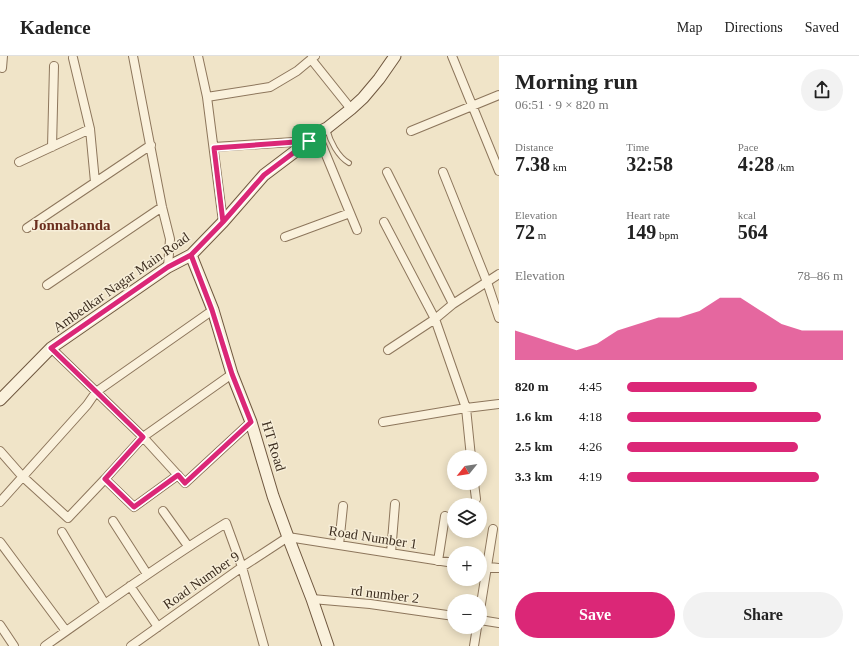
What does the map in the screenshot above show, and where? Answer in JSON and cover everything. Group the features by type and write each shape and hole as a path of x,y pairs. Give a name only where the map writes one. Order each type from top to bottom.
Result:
{"street":[{"path":"2,68 4,56"},
{"path":"133,56 162,206 170,239 168,267"},
{"path":"198,56 207,97 223,222"},
{"name":"Ambedkar Nagar Main Road","path":"0,400 51,348 168,267 191,255 223,222 264,175 351,109 379,79 395,56"},
{"path":"452,56 499,171"},
{"path":"73,58 90,129 94,182"},
{"path":"207,97 270,87 297,71 313,58 351,109"},
{"path":"52,147 54,66"},
{"path":"411,131 499,95"},
{"path":"19,162 90,129"},
{"path":"322,131 357,230"},
{"path":"214,148 309,141"},
{"path":"27,228 151,145"},
{"path":"387,172 453,304"},
{"path":"443,172 487,282 499,318"},
{"path":"47,285 162,206"},
{"path":"284,237 350,213"},
{"path":"384,222 435,319 466,408 470,450"},
{"name":"HT Road","path":"191,255 212,310 232,374 251,422 273,496 328,646"},
{"path":"388,350 435,319 453,304 499,274"},
{"path":"0,502 87,405 96,392 212,310"},
{"path":"51,348 143,437 185,483 251,422"},
{"path":"0,451 22,476 68,518 143,437 232,374"},
{"path":"383,422 499,404"},
{"path":"105,479 134,507 178,475"},
{"path":"391,553 396,504"},
{"path":"338,545 344,506"},
{"path":"163,511 188,546"},
{"path":"438,561 445,516"},
{"path":"114,521 147,574"},
{"path":"45,646 188,546 226,523 242,567 264,646"},
{"path":"487,554 493,529"},
{"path":"62,532 105,604"},
{"name":"Road Number 1","path":"288,537 447,562"},
{"name":"Road Number 9","path":"131,646 242,567 288,537"},
{"path":"0,542 66,631"},
{"path":"487,566 499,568"},
{"path":"130,586 158,627"},
{"name":"rd number 2","path":"312,599 370,604 447,615"},
{"path":"487,621 499,624"},
{"path":"0,626 3,634 14,646"},
{"path":"474,646 476,634"}],"lane":[{"path":"322,131 329,135 345,161 349,163"}],"district":[{"name":"Jonnabanda","path":"71,225"}],"route":[{"path":"309,141 214,148 223,222 191,255 212,310 232,374 251,422 185,483 178,475 134,507 105,479 143,437 51,348 168,267 191,255 223,222 264,175 309,141"}]}
